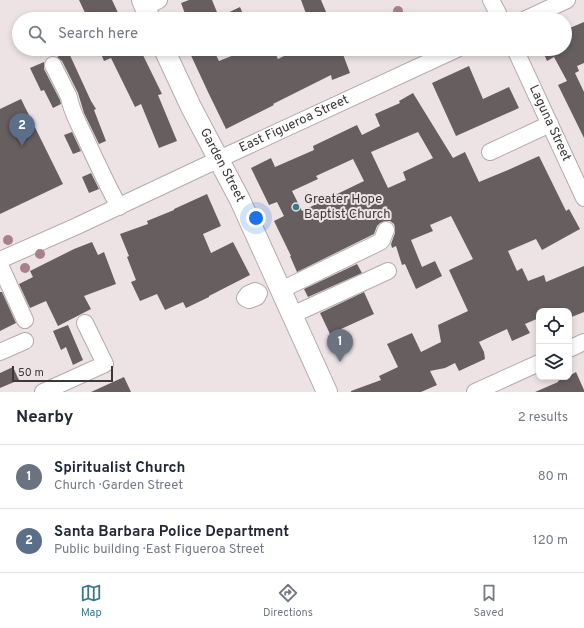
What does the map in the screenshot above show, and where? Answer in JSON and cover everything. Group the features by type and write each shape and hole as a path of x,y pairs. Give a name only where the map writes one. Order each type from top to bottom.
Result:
{"main road":[{"name":"Garden Street","path":"167,56 191,107 240,200 327,392"}],"street":[{"path":"491,0 497,12"},
{"path":"541,12 567,0"},
{"name":"East Figueroa Street","path":"0,260 119,207 443,56"},
{"name":"Laguna Street","path":"518,56 584,198"},
{"path":"53,65 69,97 97,164 119,207"},
{"path":"490,152 550,124"},
{"path":"259,293 280,288 380,242 386,230"},
{"path":"0,265 25,320"},
{"path":"292,314 388,271"},
{"path":"43,392 105,364 85,323"},
{"path":"0,352 25,341"},
{"path":"572,348 584,342"},
{"path":"475,392 536,364"}],"building":[{"path":"79,0 112,0 118,12 85,12"},
{"path":"189,0 212,0 217,12 184,12 181,3"},
{"path":"301,0 321,0 326,12 305,12"},
{"path":"240,7 242,12 230,12"},
{"path":"584,22 584,63 577,66 579,71 575,73 584,92 584,138 558,85 567,81 554,57 547,61 545,56 572,56 572,27"},
{"path":"70,56 96,109 94,110 106,141 99,144 84,113 78,93 62,61 57,57"},
{"path":"102,56 143,56 162,94 158,95 177,141 159,148 141,104 135,107 111,58 104,61"},
{"path":"191,56 216,56 219,61 232,56 276,56 278,59 284,56 344,56 350,73 332,80 331,75 226,129"},
{"path":"44,62 44,69 61,104 53,108 44,90 41,91 30,68"},
{"path":"469,66 483,99 509,87 519,108 456,136 432,83"},
{"path":"413,93 453,158 465,152 479,182 539,156 566,211 569,209 580,229 542,250 536,239 508,251 517,271 522,268 528,281 544,275 546,282 584,266 584,312 572,317 572,308 536,308 536,319 525,324 530,333 512,341 507,329 479,342 484,352 485,359 459,371 455,363 445,368 430,371 437,385 421,392 351,392 381,380 379,376 398,367 387,344 412,333 421,352 441,342 438,325 468,311 449,270 473,259 451,216 430,225 433,231 411,240 422,267 435,261 442,276 416,289 405,264 402,265 396,246 392,248 391,244 395,233 395,228 394,224 390,221 380,223 374,234 297,272 274,221 284,216 277,202 269,205 251,168 271,158 275,167 314,150 313,146 357,125 362,135 380,126 375,114 400,103 399,101","holes":["418,132 433,158 403,172 406,180 388,188 371,152","353,159 364,181 302,211 292,191 318,179 316,176"]},
{"path":"21,99 63,184 0,214 0,109"},
{"path":"72,132 81,151 73,154 64,135"},
{"path":"91,173 99,189 89,193 82,177"},
{"path":"207,194 221,226 203,234 211,253 233,242 250,275 186,308 183,302 165,310 157,294 140,301 131,282 136,280 127,257 129,256 120,234 148,224 147,221"},
{"path":"92,242 98,255 104,252 116,284 84,296 91,309 58,326 46,301 30,308 19,284 33,277 30,271 74,249"},
{"path":"357,264 362,273 308,297 304,289"},
{"path":"0,292 2,292 16,323 0,331"},
{"path":"364,292 374,314 330,334 320,313"},
{"path":"68,325 83,360 73,365 66,347 61,350 53,331"},
{"path":"13,367 19,380 0,388 0,373"},
{"path":"576,372 584,392 535,392 560,380 572,380 572,374"},
{"path":"124,377 131,392 91,392"}],"place":[{"name":"Santa Barbara Police Department","path":"22,146"},
{"name":"Greater Hope Baptist Church","path":"296,207"},
{"name":"Spiritualist Church","path":"340,362"}]}
